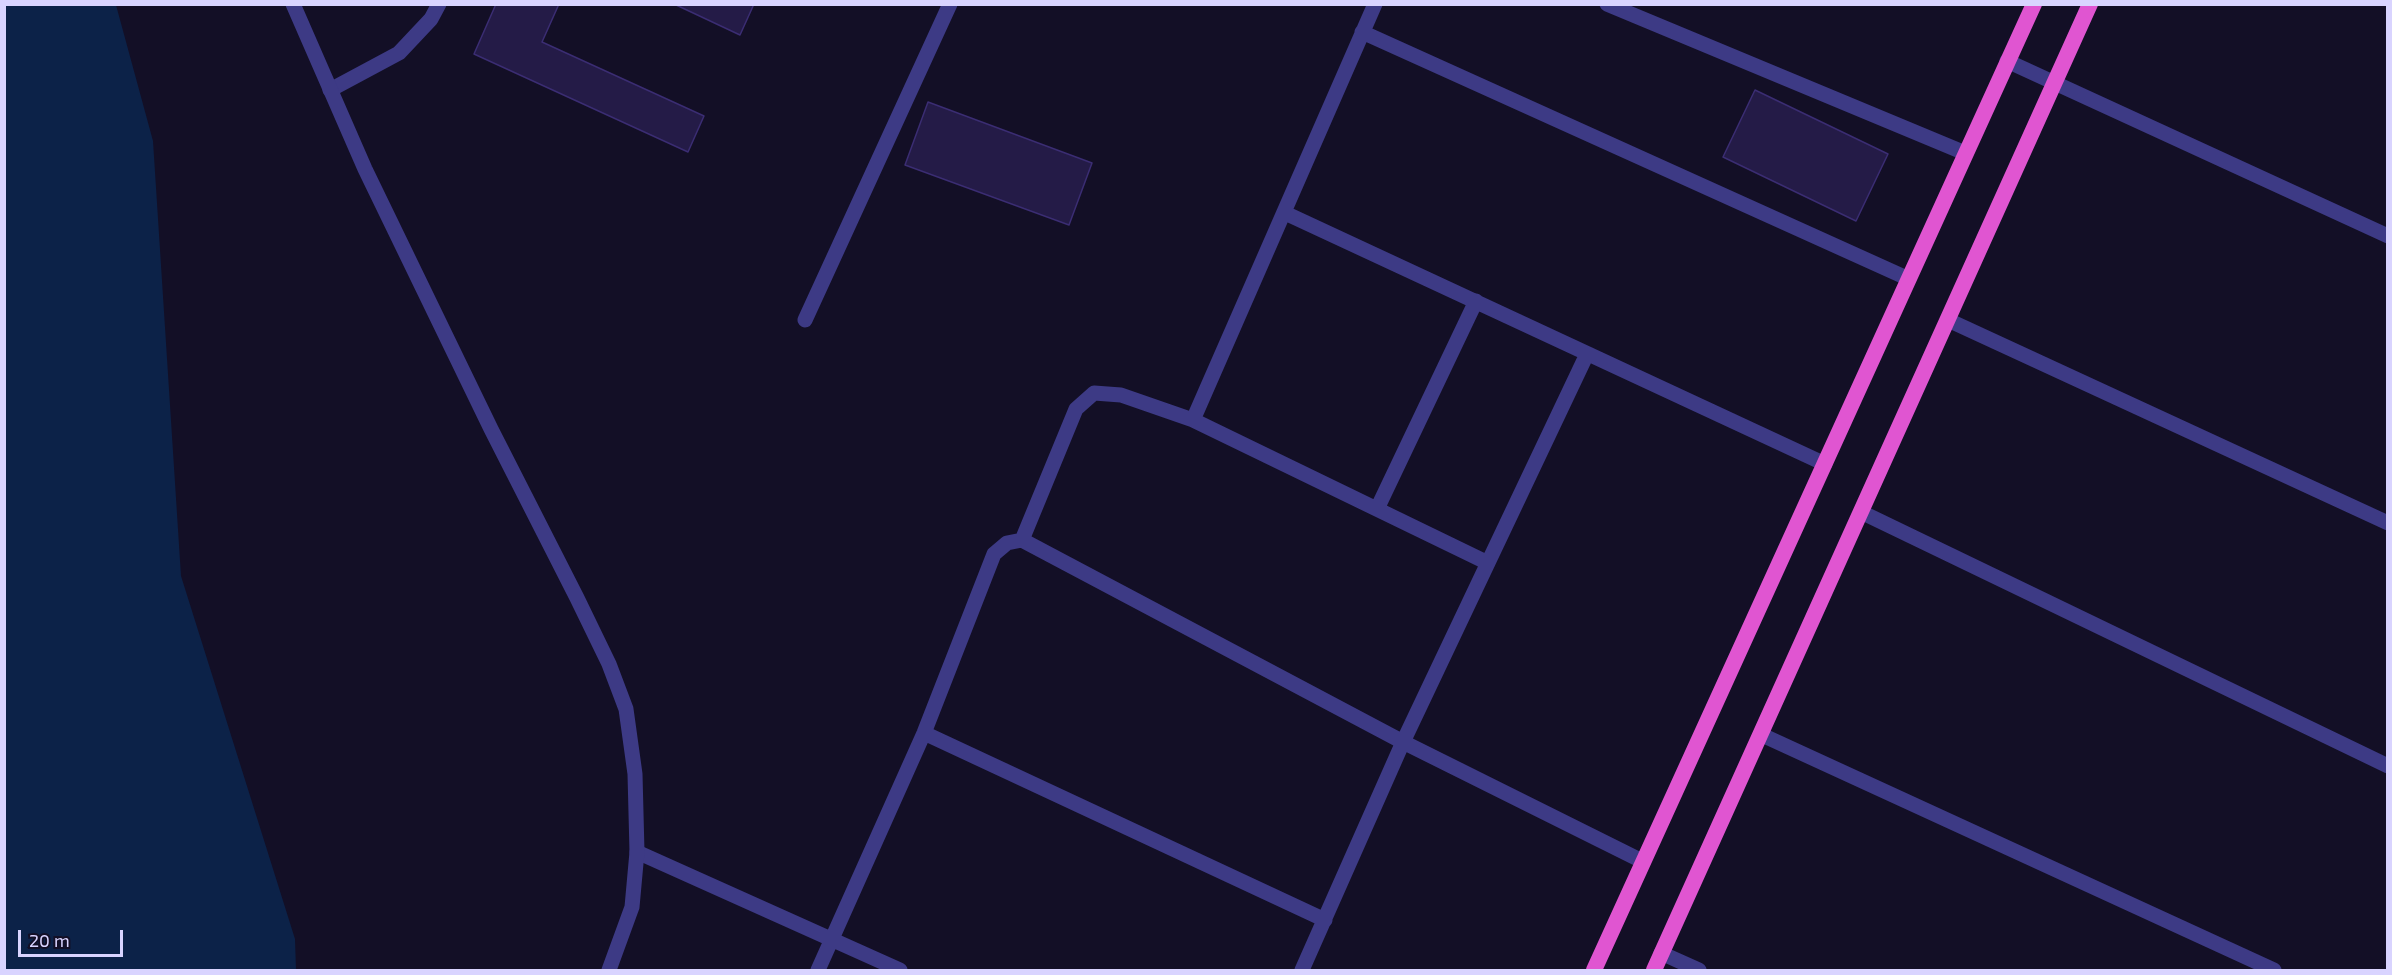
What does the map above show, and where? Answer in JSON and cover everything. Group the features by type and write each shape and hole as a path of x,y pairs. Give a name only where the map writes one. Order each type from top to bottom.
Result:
{"highway":[{"path":"1594,970 2034,4"},
{"path":"1654,970 2055,83 2086,6"}],"street":[{"path":"293,4 365,170 609,664 626,709 635,774 637,852 632,908 609,970"},
{"path":"330,90 399,53 431,19 439,4"},
{"path":"805,320 950,4"},
{"path":"1193,420 1375,4"},
{"path":"1607,4 1965,153"},
{"path":"1362,32 1909,279"},
{"path":"2007,61 2388,236"},
{"path":"1285,213 1825,464"},
{"path":"1377,509 1476,301"},
{"path":"1948,320 2388,523"},
{"path":"1302,970 1403,742 1587,354"},
{"path":"1022,540 1076,409 1094,393 1121,395 1193,420 1488,563"},
{"path":"1861,512 2388,766"},
{"path":"818,970 924,733 994,554 1007,543 1022,540 1403,742 1642,861"},
{"path":"924,733 1325,920"},
{"path":"1762,735 2274,970"},
{"path":"637,852 900,970"},
{"path":"1661,953 1699,970"}],"water":[{"path":"5,4 116,5 153,141 181,576 295,939 296,970 5,970"}],"building":[{"path":"496,4 559,4 542,42 704,116 688,152 474,54"},
{"path":"674,4 754,4 740,35"},
{"path":"1755,90 1888,154 1856,221 1723,157"},
{"path":"928,102 1092,163 1069,225 905,165"}]}
